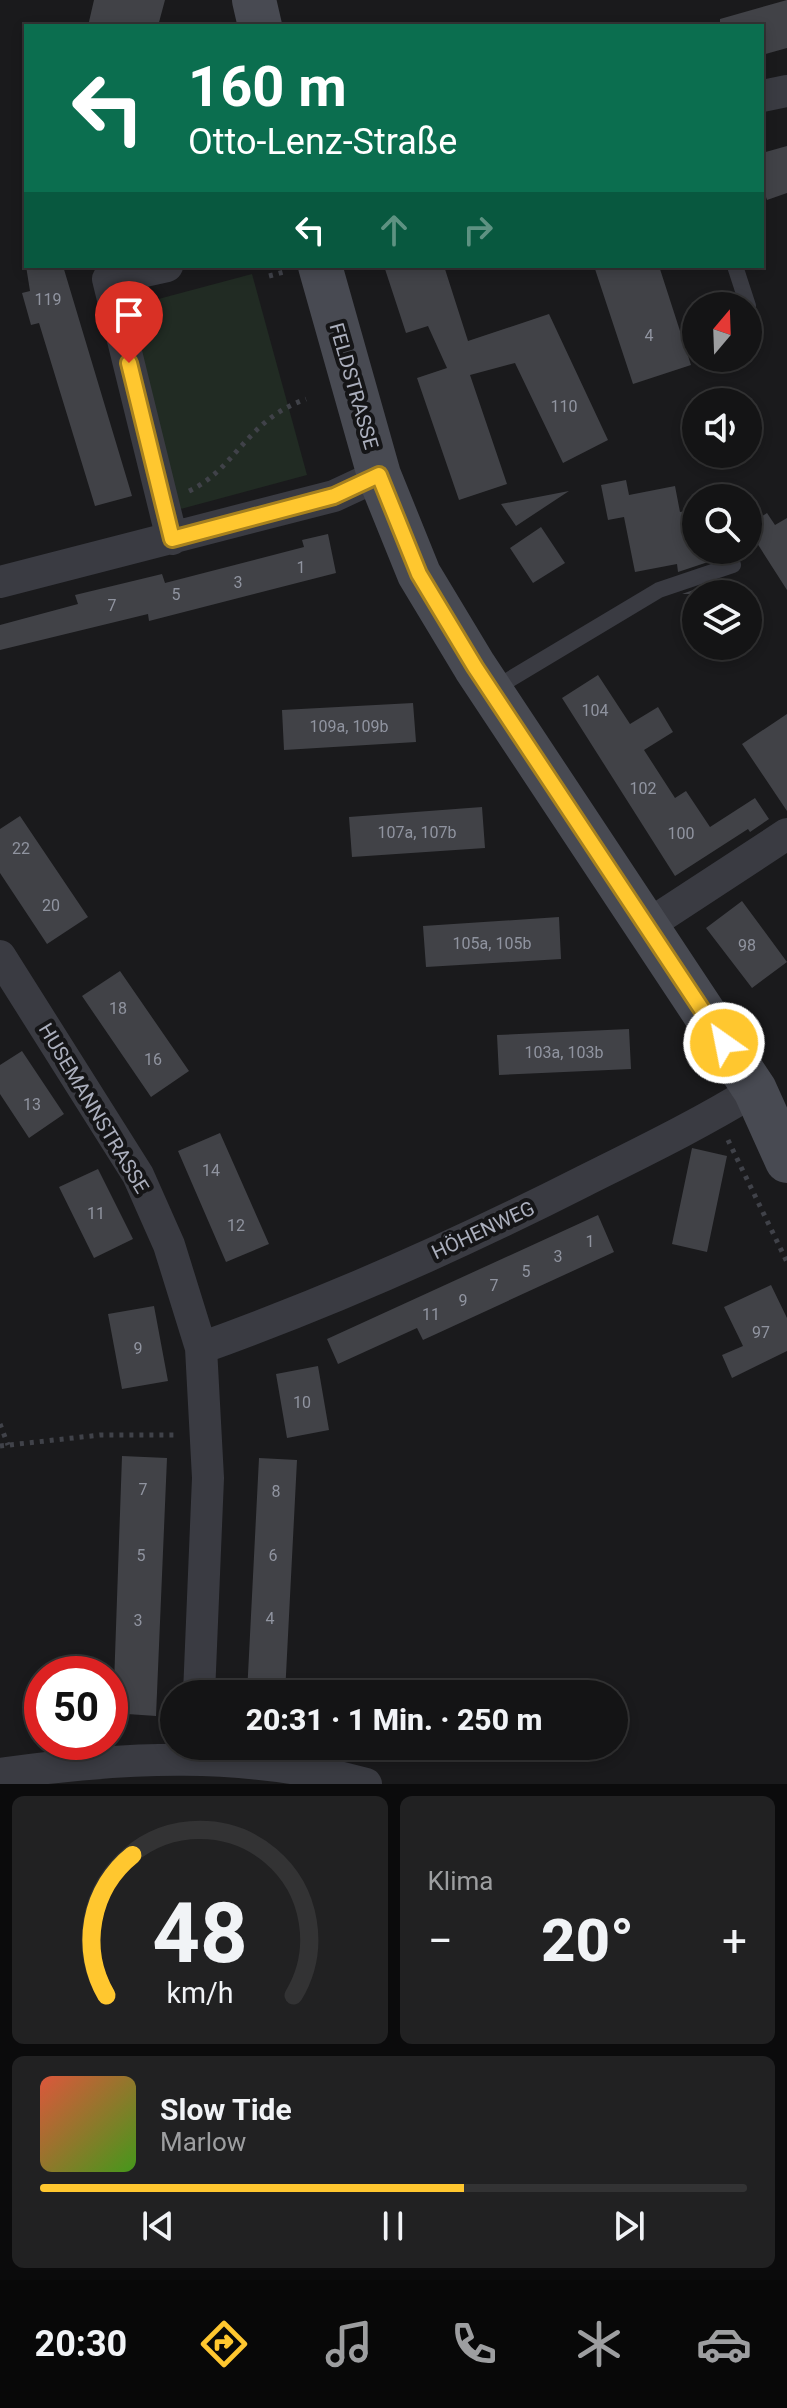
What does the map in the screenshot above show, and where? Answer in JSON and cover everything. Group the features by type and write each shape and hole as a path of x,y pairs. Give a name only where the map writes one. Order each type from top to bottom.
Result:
{"main road":[{"path":"254,0 260,24"},
{"name":"FELDSTRASSE","path":"321,268 379,475 419,574 490,691 755,1090 787,1161"}],"street":[{"path":"764,96 787,91"},
{"path":"158,268 108,279 172,539"},
{"path":"0,582 334,496 379,475"},
{"path":"648,925 787,834"},
{"name":"HUSEMANNSTRASSE","path":"0,956 138,1175 169,1245 201,1348 208,1478 200,1680"},
{"name":"HÖHENWEG","path":"201,1348 291,1316 510,1219 710,1117 755,1090"},
{"path":"0,1774 160,1756"},
{"path":"240,1760 366,1784"}],"lane":[{"path":"736,268 743,292"},
{"path":"490,691 659,590 733,565"}],"path":[{"path":"163,504 203,485 259,424 282,408 306,399"},
{"path":"710,1117 725,1132 787,1262"},
{"path":"0,1424 8,1445"},
{"path":"0,1446 100,1435 176,1435"}],"shaded area":[{"path":"252,274 307,475 177,510 121,309"}],"building":[{"path":"94,0 165,0 159,24 88,24"},
{"path":"787,0 787,48 764,54 764,24 720,24 720,19"},
{"path":"787,146 787,193 767,200 764,191 764,152"},
{"path":"26,268 64,268 132,496 95,506 39,323 31,325 22,293 30,291"},
{"path":"385,268 445,268 468,341 549,314 608,440 563,463 515,363 470,375 507,484 459,500 417,378 447,368 428,326 406,333"},
{"path":"595,268 660,268 682,337 682,368 633,384"},
{"path":"626,480 629,495 675,486 682,512 682,564 702,564 678,572 677,564 635,572 624,517 608,520 601,485"},
{"path":"569,491 516,526 501,504"},
{"path":"767,513 775,525 787,518 787,590 762,551 762,516"},
{"path":"541,527 565,563 533,583 510,548"},
{"path":"328,534 336,573 149,621 148,614 0,650 0,625 78,604 75,595 162,574 165,583 304,547 302,540"},
{"path":"598,675 630,724 658,707 673,732 644,750 675,798 686,791 710,827 755,798 769,819 675,876 562,698"},
{"path":"413,703 416,742 284,750 282,710"},
{"path":"787,714 787,811 742,744"},
{"path":"482,807 485,848 352,857 349,817"},
{"path":"20,816 88,917 47,944 0,873 0,829"},
{"path":"742,901 787,962 752,988 706,928"},
{"path":"559,917 561,959 426,967 423,926"},
{"path":"120,971 189,1071 151,1097 82,996"},
{"path":"629,1029 631,1069 499,1075 497,1035"},
{"path":"22,1051 64,1114 29,1138 0,1094 0,1065"},
{"path":"220,1133 269,1244 226,1262 178,1151"},
{"path":"692,1148 727,1156 707,1252 672,1244"},
{"path":"98,1169 133,1239 94,1258 59,1187"},
{"path":"598,1215 614,1252 423,1340 417,1328 338,1364 327,1339"},
{"path":"771,1285 787,1318 787,1351 732,1378 722,1355 743,1346 724,1307"},
{"path":"154,1306 168,1381 122,1389 108,1314"},
{"path":"318,1366 329,1430 287,1438 276,1374"},
{"path":"122,1456 167,1458 156,1716 128,1714 128,1656 115,1656"},
{"path":"259,1458 297,1460 286,1680 248,1680"}],"route":[{"path":"129,363 172,539 334,496 379,475 419,574 475,667 724,1043"}]}
